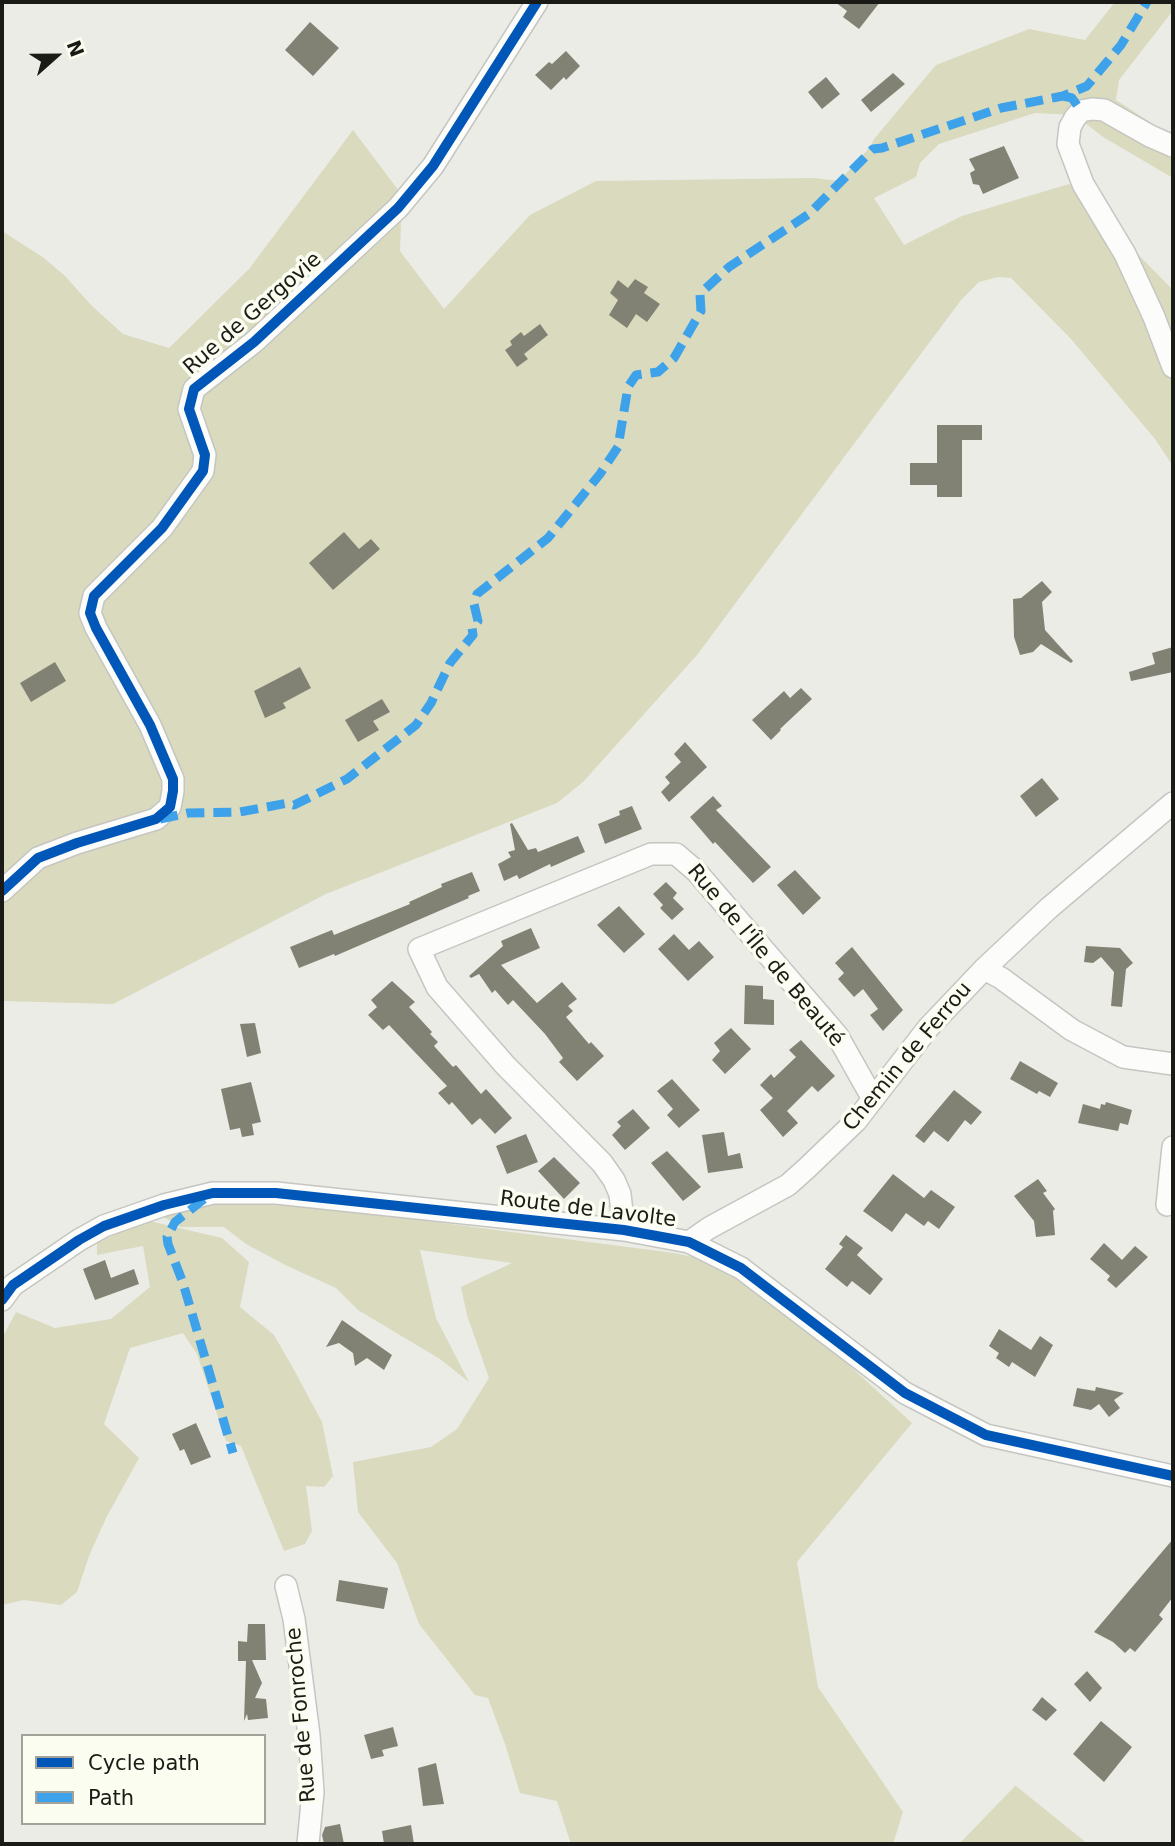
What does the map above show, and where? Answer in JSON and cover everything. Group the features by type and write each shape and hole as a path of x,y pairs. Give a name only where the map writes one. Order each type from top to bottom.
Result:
{"street":[{"name":"Rue de Gergovie","path":"2,891 38,858 77,842 156,820 170,807 173,779 150,725 96,628 90,612 94,596 162,528 203,471 205,454 189,409 194,389 254,342 398,208 433,166 537,2"},
{"path":"1173,146 1104,110 1092,109 1081,111 1075,118 1070,127 1068,144 1083,184 1130,264 1173,367"},
{"name":"Chemin de Ferrou","path":"689,1242 709,1227 788,1185 856,1121 928,1028 984,969 1049,908 1173,803"},
{"name":"Rue de l'Île de Beauté","path":"624,1230 620,1194 614,1180 601,1163 505,1065 437,987 419,949 650,854 676,853 696,871 837,1035 873,1099"},
{"path":"984,969 1001,978 1072,1030 1123,1057 1173,1064"},
{"path":"1167,1205 1173,1147"},
{"name":"Route de Lavolte","path":"3,1294 79,1240 104,1226 164,1205 213,1193 276,1193 624,1230 689,1242 720,1256 741,1268 905,1393 986,1435 1173,1476"},
{"path":"720,1256 718,1241 722,1228 730,1217"},
{"name":"Rue de Fonroche","path":"286,1586 294,1619 309,1735 313,1792 309,1844"}],"green space":[{"path":"1115,2 1173,2 1171,13 1119,80 1116,100 1156,126 1173,133 1173,178 1103,137 1075,115 1035,113 939,144 920,163 916,177 874,198 904,245 962,216 1069,184 1173,290 1173,466 1155,439 1071,339 1011,278 998,277 979,282 961,300 697,655 583,782 557,803 326,894 113,1004 2,1001 2,231 44,258 123,334 169,348 249,269 353,130 402,195 400,251 444,309 530,215 596,181 814,178 839,181 936,65 1029,29 1085,40"},
{"path":"222,1198 337,1207 674,1253 713,1261 748,1282 826,1344 912,1423 797,1562 818,1687 903,1812 893,1844 571,1844 557,1801 520,1793 488,1698 475,1695 419,1624 397,1563 358,1512 353,1462 431,1447 457,1429 489,1378 467,1315 461,1287 512,1263 420,1250 436,1318 469,1382 440,1359 358,1310 336,1288 246,1244 224,1227 181,1227 162,1216"},
{"path":"145,1220 222,1238 249,1262 240,1307 274,1335 293,1368 322,1422 333,1476 324,1487 306,1486 312,1531 305,1544 284,1551 241,1446 226,1441 197,1354 183,1333 130,1348 104,1424 139,1458 106,1518 77,1592 61,1605 24,1600 2,1605 2,1338 16,1312 55,1328 111,1319 150,1287 143,1246 97,1255 97,1243"},
{"path":"1016,1786 1088,1844 959,1844"}],"building":[{"path":"835,2 880,2 859,29 843,17 847,11"},
{"path":"310,22 339,48 313,76 285,50"},
{"path":"566,51 580,66 551,90 535,75"},
{"path":"893,73 905,84 871,112 861,100"},
{"path":"826,77 840,94 822,109 808,92"},
{"path":"1004,146 1019,178 983,194 979,185 973,184 970,173 975,170 969,159"},
{"path":"635,279 648,287 644,293 660,304 647,322 636,314 627,328 609,315 618,300 610,293 618,280 628,288"},
{"path":"540,324 548,335 524,354 528,359 517,367 505,350 512,345 510,341 521,332 524,336"},
{"path":"937,425 982,425 982,440 962,440 962,497 937,497 937,485 910,485 910,463 937,463"},
{"path":"344,532 359,549 371,539 380,549 333,590 309,563"},
{"path":"1042,581 1052,592 1042,602 1045,630 1073,661 1071,663 1041,644 1033,652 1020,655 1014,637 1013,599 1021,598"},
{"path":"1173,647 1173,672 1131,681 1129,672 1155,664 1152,653"},
{"path":"55,662 66,681 31,702 20,683"},
{"path":"300,667 311,688 283,703 286,708 265,718 254,691"},
{"path":"801,688 812,699 771,740 752,720 784,691 790,698"},
{"path":"382,699 390,712 373,721 379,730 358,742 345,720"},
{"path":"685,742 707,767 669,802 661,792 670,783 665,777 681,762 674,754"},
{"path":"1042,778 1059,799 1036,817 1020,796"},
{"path":"713,796 722,806 716,810 771,867 753,883 690,817"},
{"path":"632,806 642,829 605,844 598,824 620,815 619,811"},
{"path":"512,823 528,850 536,848 538,852 578,836 585,852 551,867 550,864 519,879 517,875 504,881 498,864 511,857 508,852 515,850"},
{"path":"795,870 821,898 803,915 777,885"},
{"path":"472,872 480,891 468,896 469,898 335,956 334,954 299,968 290,947 332,930 334,935 410,904 409,902 442,887 441,884"},
{"path":"666,882 677,893 673,898 684,909 672,920 660,908 663,905 653,894"},
{"path":"619,906 645,934 624,953 597,925"},
{"path":"531,928 540,948 501,965 537,1003 562,982 577,999 568,1006 573,1011 566,1017 589,1044 591,1042 604,1056 577,1081 559,1062 563,1058 545,1034 513,1000 508,1005 495,990 492,993 479,974 471,978 469,976 503,946 501,941"},
{"path":"674,934 689,950 699,941 714,957 688,981 658,949"},
{"path":"1086,946 1120,948 1133,963 1126,969 1122,1007 1111,1006 1114,972 1101,957 1093,963 1084,962"},
{"path":"852,947 903,1010 883,1031 870,1015 878,1009 863,989 854,997 838,979 844,973 835,963"},
{"path":"392,981 415,1002 409,1007 432,1032 430,1034 438,1042 434,1046 453,1067 456,1065 481,1094 486,1089 512,1118 495,1134 480,1118 472,1125 452,1102 449,1105 438,1093 447,1086 389,1025 383,1030 368,1015 377,1007 371,1000"},
{"path":"745,985 763,986 763,999 774,1000 774,1025 744,1024"},
{"path":"255,1023 261,1053 247,1057 240,1024"},
{"path":"731,1028 751,1049 725,1074 712,1060 720,1051 714,1043"},
{"path":"801,1040 835,1076 818,1092 812,1086 787,1111 798,1123 783,1137 760,1110 773,1098 760,1085 771,1074 774,1078 796,1057 789,1050"},
{"path":"1020,1061 1058,1083 1050,1097 1039,1091 1037,1094 1010,1079"},
{"path":"672,1079 700,1110 679,1128 667,1115 673,1109 657,1091"},
{"path":"251,1082 261,1122 252,1124 254,1135 242,1137 240,1128 230,1130 221,1089"},
{"path":"954,1090 982,1112 971,1125 965,1120 948,1142 934,1131 924,1143 915,1136"},
{"path":"1106,1102 1132,1110 1128,1125 1120,1123 1118,1131 1078,1123 1083,1104 1100,1109 1101,1104 1105,1105"},
{"path":"633,1109 650,1128 625,1150 612,1135 621,1126 617,1122"},
{"path":"724,1132 728,1156 740,1153 743,1168 708,1173 702,1135"},
{"path":"526,1134 538,1162 507,1174 496,1146"},
{"path":"667,1151 701,1187 683,1201 651,1163"},
{"path":"554,1157 580,1183 564,1199 538,1171"},
{"path":"893,1174 924,1198 931,1190 955,1207 939,1229 928,1221 924,1226 906,1213 892,1232 863,1211"},
{"path":"1038,1179 1047,1191 1043,1193 1055,1209 1055,1235 1036,1237 1034,1221 1014,1196"},
{"path":"846,1235 863,1248 857,1255 883,1279 870,1295 852,1281 847,1287 825,1269 843,1247 839,1244"},
{"path":"1104,1243 1122,1260 1135,1246 1148,1257 1116,1288 1107,1280 1110,1276 1090,1259"},
{"path":"105,1260 111,1278 134,1269 139,1284 95,1300 83,1269"},
{"path":"342,1320 392,1355 384,1370 367,1358 355,1366 353,1353 339,1343 326,1347"},
{"path":"999,1329 1031,1350 1040,1336 1053,1345 1035,1377 1012,1362 1009,1367 996,1358 999,1353 989,1346"},
{"path":"1096,1387 1124,1393 1114,1400 1120,1408 1109,1417 1099,1404 1091,1410 1073,1406 1077,1388 1095,1391"},
{"path":"196,1423 211,1457 191,1465 184,1449 180,1451 172,1434"},
{"path":"1173,1539 1173,1597 1159,1615 1163,1619 1135,1652 1130,1648 1125,1653 1113,1642 1094,1632"},
{"path":"339,1580 388,1588 384,1609 336,1601"},
{"path":"248,1624 265,1624 266,1660 252,1660 262,1683 255,1698 266,1699 268,1718 248,1720 247,1714 244,1721 246,1661 238,1661 238,1641 247,1642"},
{"path":"1087,1671 1102,1688 1090,1702 1074,1684"},
{"path":"1042,1697 1057,1710 1046,1721 1032,1710"},
{"path":"1101,1721 1132,1747 1104,1782 1073,1754"},
{"path":"393,1727 398,1746 382,1750 384,1756 371,1759 364,1735"},
{"path":"436,1763 444,1804 423,1806 418,1768"},
{"path":"340,1824 344,1844 324,1844 322,1835 325,1827"},
{"path":"411,1825 414,1844 384,1844 382,1831"}],"marked path":[{"path":"160,819 188,813 240,812 288,803 294,805 347,779 416,725 431,703 450,663 473,635 472,628 478,621 474,604 477,594 548,538 600,474 618,447 628,387 636,375 658,372 674,358 701,311 700,295 703,291 729,267 809,214 873,149 1001,108 1063,96 1087,86 1121,45 1147,2"},
{"path":"1063,96 1072,98 1081,111"},
{"path":"204,1199 175,1222 167,1237 233,1453"}],"cycle path":[{"path":"2,891 38,858 156,819 170,807 173,779 150,725 96,628 90,613 94,596 162,528 203,471 205,455 189,409 194,389 254,342 398,208 433,166 537,2"},
{"path":"2,1300 13,1285 104,1226 164,1205 213,1193 276,1193 624,1230 689,1242 741,1268 905,1393 986,1435 1173,1476"}]}
